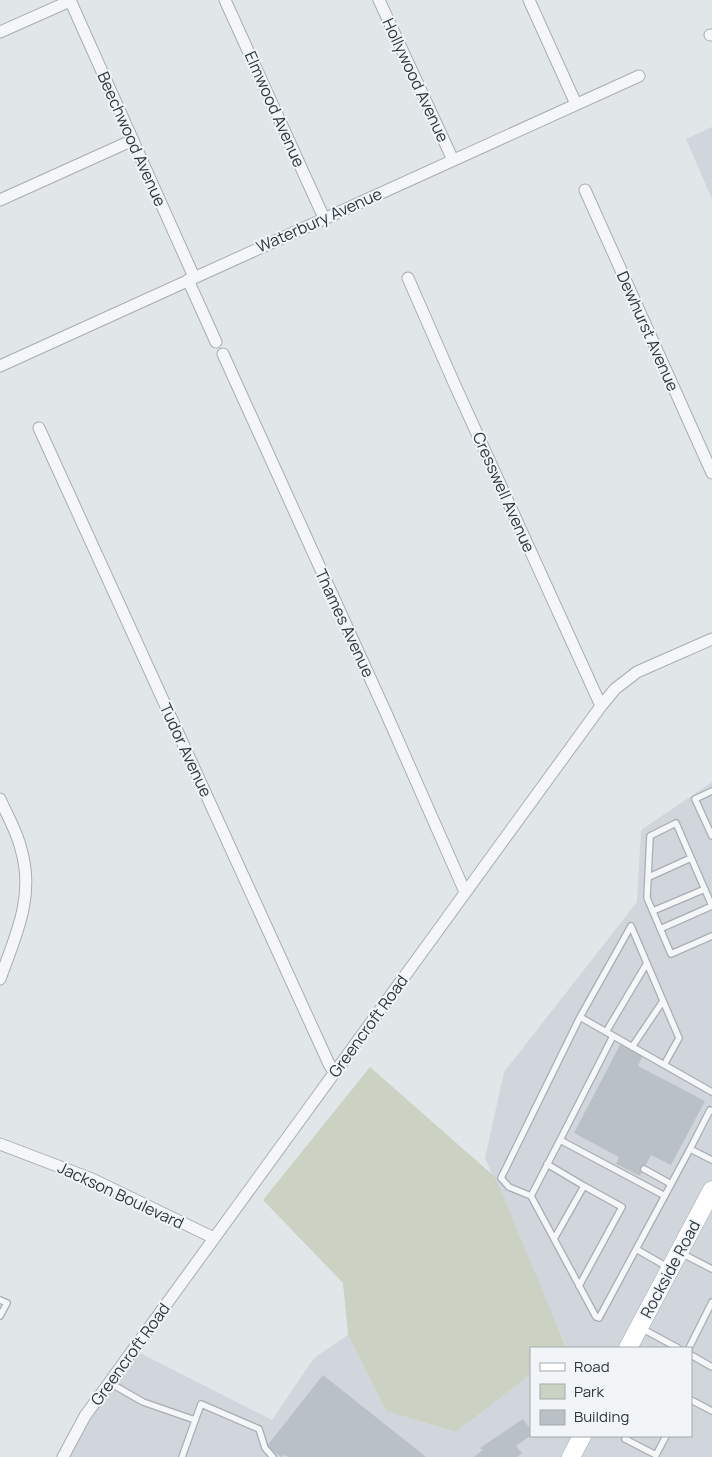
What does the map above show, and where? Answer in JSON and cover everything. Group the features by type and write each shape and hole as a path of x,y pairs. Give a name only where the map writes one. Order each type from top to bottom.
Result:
{"main road":[{"name":"Rockside Road","path":"629,1347 712,1190"},
{"path":"571,1457 581,1437"}],"street":[{"path":"0,32 70,0"},
{"name":"Beechwood Avenue","path":"70,0 133,140 216,342"},
{"name":"Elmwood Avenue","path":"225,0 324,218"},
{"name":"Hollywood Avenue","path":"379,0 453,160"},
{"path":"529,0 576,104"},
{"name":"Waterbury Avenue","path":"0,366 639,76"},
{"path":"0,200 133,140"},
{"name":"Dewhurst Avenue","path":"585,190 712,473"},
{"name":"Cresswell Avenue","path":"408,278 601,706"},
{"name":"Thames Avenue","path":"223,354 465,892"},
{"name":"Tudor Avenue","path":"39,428 334,1072"},
{"name":"Greencroft Road","path":"63,1457 86,1416 601,706 615,689 637,672 712,639"},
{"path":"0,799 22,849 26,886 23,917 0,979"},
{"name":"Jackson Boulevard","path":"0,1144 92,1179 214,1238"}],"lane":[{"path":"712,790 695,798 712,836"},
{"path":"660,929 712,906 676,823 650,836 647,898 653,911 660,929 671,954 712,936"},
{"path":"649,878 691,858"},
{"path":"653,911 705,889"},
{"path":"664,1065 679,1038 630,926 580,1018 501,1178 509,1187 530,1196 596,1318 599,1318 711,1109"},
{"path":"606,1032 646,963"},
{"path":"632,1047 663,1001"},
{"path":"580,1018 712,1092"},
{"path":"530,1196 613,1036"},
{"path":"560,1140 665,1196"},
{"path":"690,1149 712,1160"},
{"path":"548,1164 622,1207 579,1286"},
{"path":"644,1169 671,1184"},
{"path":"554,1239 584,1186"},
{"path":"636,1250 670,1269"},
{"path":"679,1252 712,1269"},
{"path":"0,1300 7,1303 0,1316"},
{"path":"690,1347 712,1302"},
{"path":"640,1326 676,1347"},
{"path":"692,1356 712,1367"},
{"path":"110,1383 143,1402 195,1420"},
{"path":"692,1401 712,1411"},
{"path":"182,1457 201,1404 259,1429 265,1448 273,1457"},
{"path":"626,1438 656,1455 665,1437"}],"shaded area":[{"path":"712,127 712,199 686,139"},
{"path":"712,782 712,1457 63,1457 134,1350 272,1420 314,1358 348,1335 386,1411 456,1432 530,1375 530,1437 692,1437 692,1347 565,1347 485,1158 504,1072 637,902 641,830"}],"green space":[{"path":"370,1067 495,1177 566,1347 530,1347 530,1375 456,1432 386,1411 348,1335 343,1283 263,1200"}],"building":[{"path":"621,1043 643,1055 638,1066 705,1101 671,1165 651,1155 640,1176 616,1164 619,1157 574,1133"},
{"path":"323,1375 426,1457 288,1457 285,1455 281,1457 267,1446"},
{"path":"523,1419 530,1429 530,1436 516,1446 522,1453 517,1457 474,1457 483,1450 480,1448"}]}
